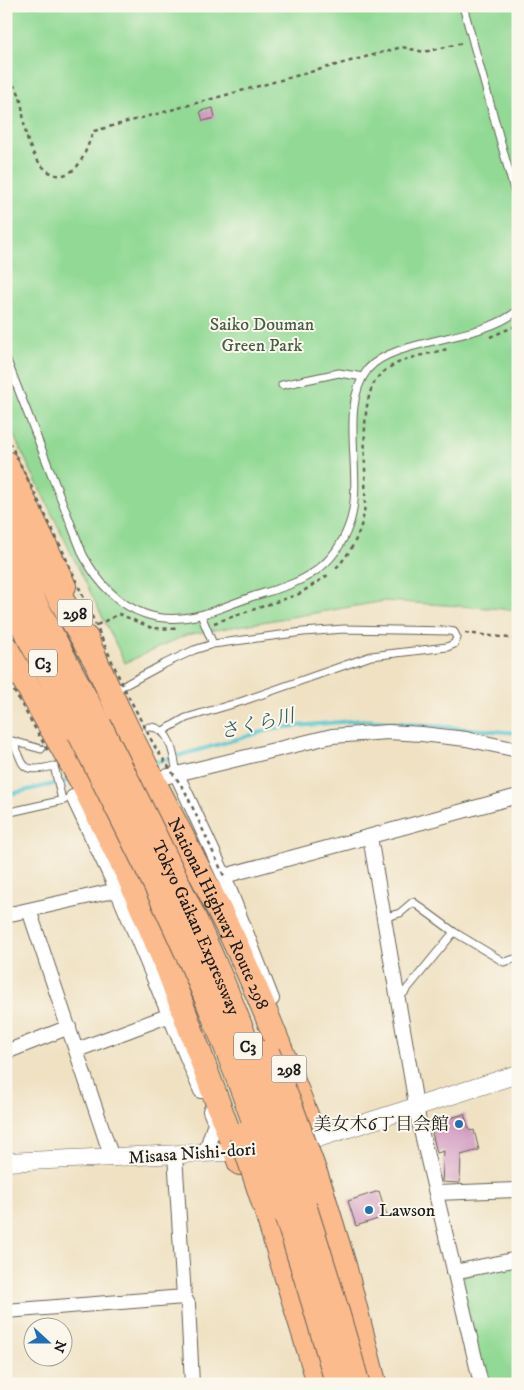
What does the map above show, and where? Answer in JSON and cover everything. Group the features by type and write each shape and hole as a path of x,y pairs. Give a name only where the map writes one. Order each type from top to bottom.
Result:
{"highway":[{"name":"National Highway Route 298","path":"6,463 58,572 94,657 117,689 149,772 228,929 277,1037 315,1139 359,1283 384,1384"},
{"path":"6,503 94,657"},
{"name":"Tokyo Gaikan Expressway","path":"6,550 174,874 220,979 286,1149 324,1267 357,1384"},
{"name":"Tokyo Gaikan Expressway","path":"6,593 134,841 204,992 252,1114 290,1221 338,1384"},
{"path":"6,648 73,786 130,879 169,971 237,1153 310,1384"},
{"path":"134,841 221,1074 267,1211 320,1384"},
{"path":"174,874 204,923 230,972 256,1025 290,1106 321,1191 346,1276 374,1384"}],"street":[{"path":"205,1154 215,1123 73,786 149,772 176,771 332,736 388,732 466,739 518,750"},
{"path":"176,771 224,876 280,1020 277,1037"},
{"path":"224,876 518,796"},
{"path":"370,837 416,1106 481,1384"},
{"path":"6,915 117,890"},
{"path":"29,910 112,1158"},
{"path":"76,1050 170,1016"},
{"path":"6,1052 69,1028"},
{"name":"Misasa Nishi-dori","path":"6,1162 237,1153 315,1139 518,1074"},
{"path":"175,1155 184,1297 188,1304 192,1384"},
{"path":"436,1193 518,1190"},
{"path":"454,1272 518,1259"},
{"path":"6,1311 184,1297"}],"lane":[{"path":"463,6 518,204"},
{"path":"6,358 92,572 117,599 146,614 170,618 201,615 304,579 325,563 340,544 352,513 354,410 363,376 370,367 391,354 488,326 512,315 518,310"},
{"path":"282,385 338,373 363,376"},
{"path":"201,615 213,644"},
{"path":"117,689 194,650 213,644 303,632 344,629 454,632 457,638 454,644 447,647 371,656 243,701 186,718 163,731"},
{"path":"148,727 154,727 163,731 169,741 176,771"},
{"path":"6,813 73,786 54,766 41,770 28,769 23,766 8,739"},
{"path":"8,739 44,750"},
{"path":"383,918 400,913 413,902 454,932 504,962 518,958"},
{"path":"397,1002 454,932"}],"path":[{"path":"6,80 17,90 22,101 21,111 26,138 43,168 54,175 63,176 73,171 94,131 402,47 424,52 473,40"},
{"path":"6,435 60,547 117,689 185,791 224,876"},
{"path":"454,632 518,639"},
{"path":"6,677 44,750"}],"green space":[{"name":"Saiko Douman Green Park","path":"6,6 518,6 518,610 385,601 186,635 125,663 6,420"},
{"path":"518,1264 518,1380 504,1384 484,1384 461,1277"}],"building":[{"path":"213,108 215,118 203,121 200,111"},
{"path":"464,1114 470,1131 474,1130 479,1150 461,1155 460,1183 442,1182 444,1151 437,1153 430,1124"},
{"path":"379,1191 387,1216 356,1226 348,1201"}],"waterway":[{"name":"さくら川","path":"153,763 276,728 362,720 518,733"},
{"name":"さくら川","path":"6,795 71,780"}],"place":[{"name":"美女木6丁目会館","path":"459,1124"},
{"name":"Lawson","path":"369,1210"}]}
